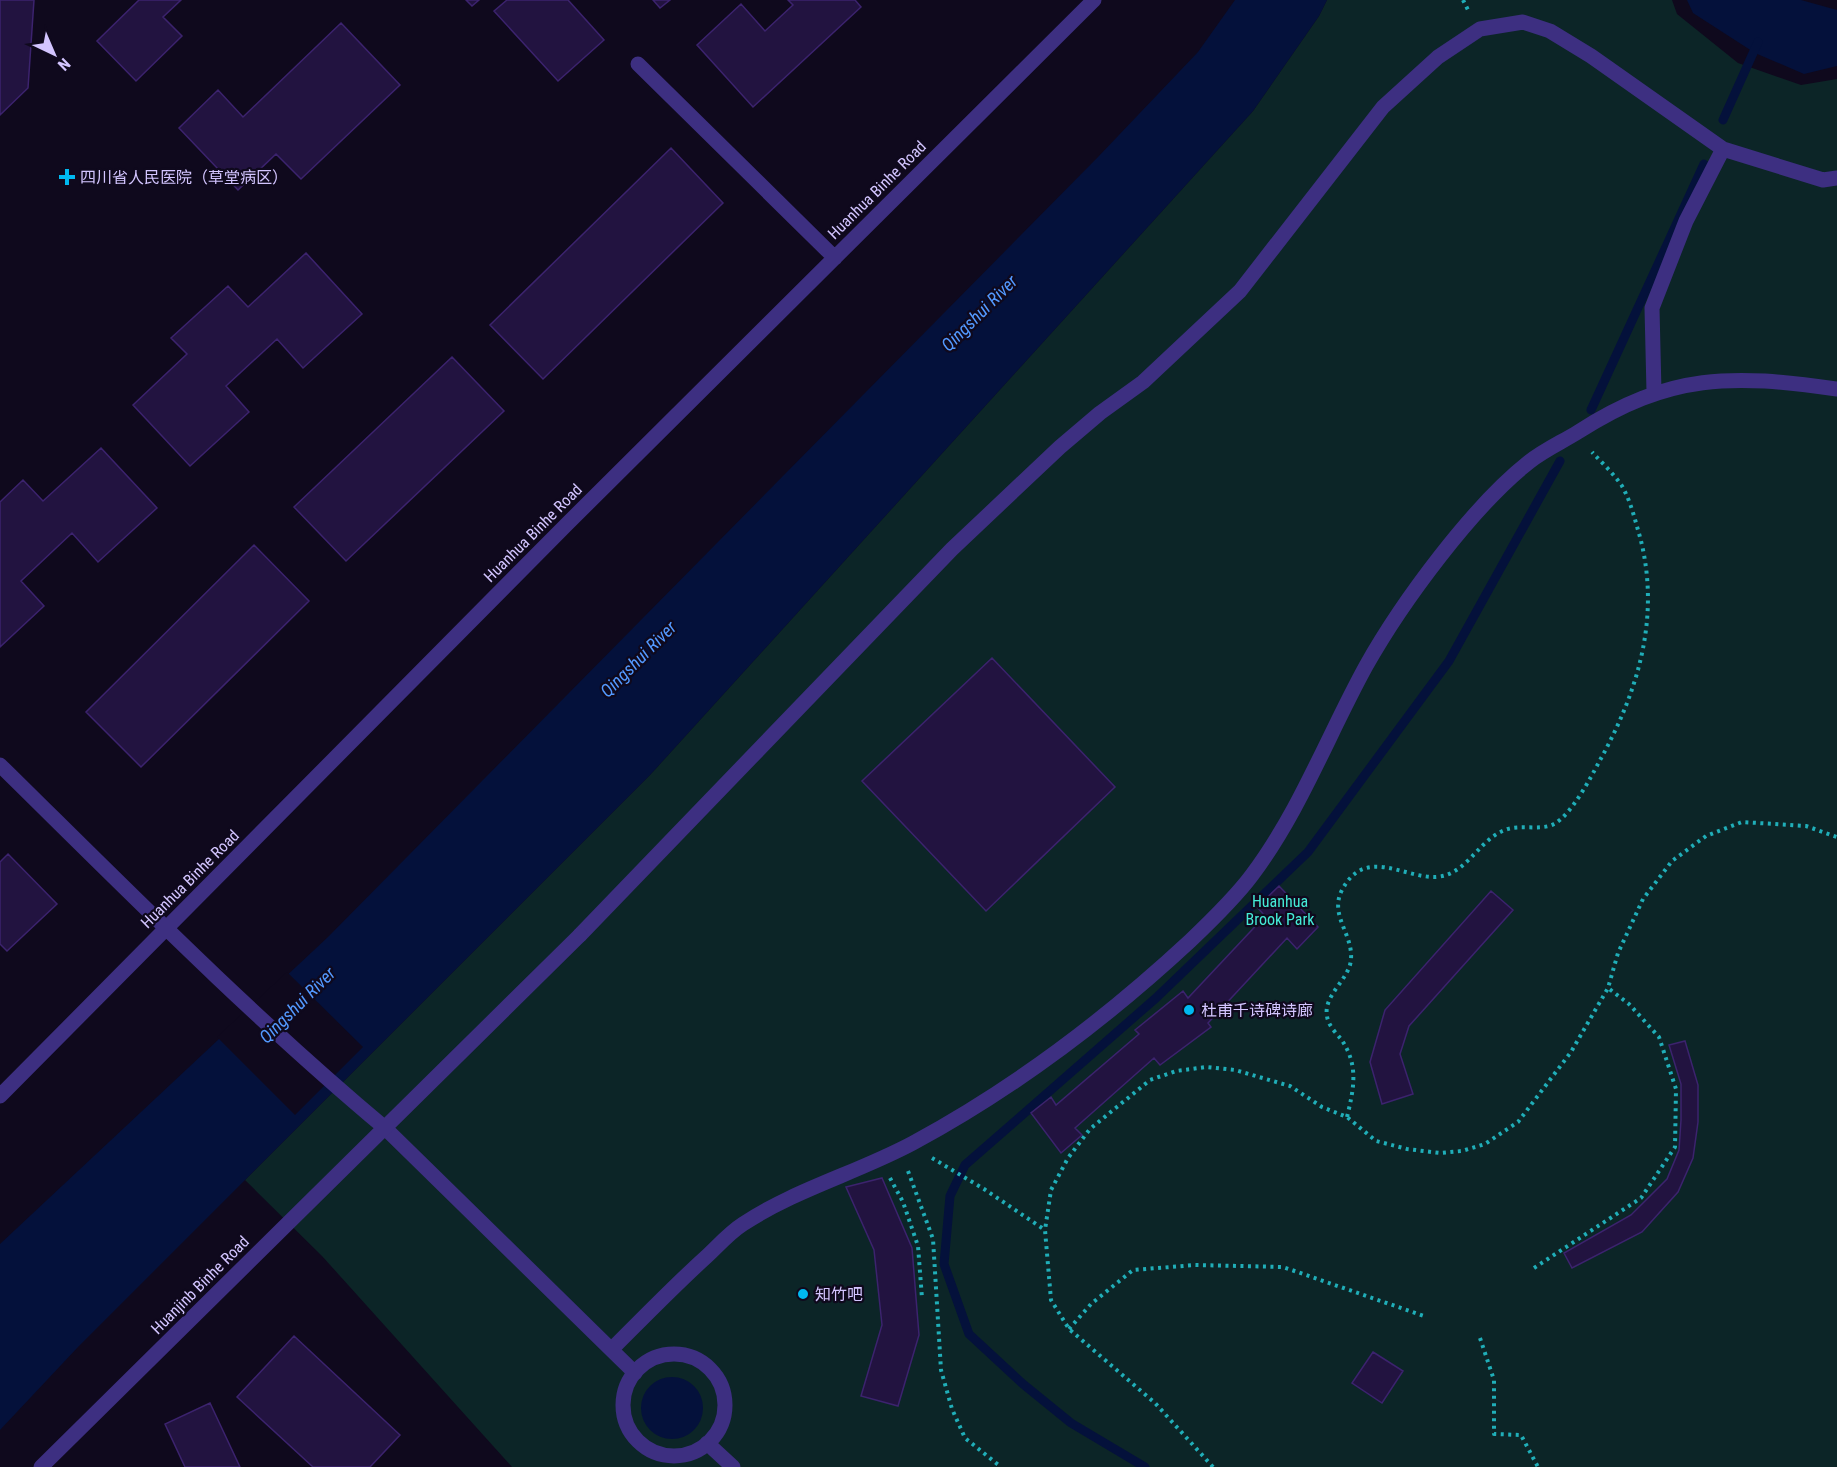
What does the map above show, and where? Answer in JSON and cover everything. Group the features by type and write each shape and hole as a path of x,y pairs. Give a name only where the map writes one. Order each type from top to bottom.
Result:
{"street":[{"name":"Huanhua Binhe Road","path":"0,1096 1094,0"},
{"name":"Huanjinb Binhe Road","path":"40,1467 580,935 952,549 1060,447 1100,413 1143,382 1240,291 1383,107 1438,57 1480,29 1523,22 1550,32 1591,56 1723,149 1823,180 1837,178"},
{"path":"638,64 835,258"},
{"path":"1654,392 1652,308 1686,222 1723,149"},
{"path":"612,1349 679,1281 739,1226 796,1194 911,1144 1006,1086 1088,1029 1192,939 1258,867 1289,816 1367,665 1398,616 1448,549 1495,492 1524,466 1607,413 1654,392 1714,380 1789,382 1837,389"},
{"path":"0,765 166,929 334,1086 384,1128 634,1372"},
{"path":"679,1354 695,1359 709,1368 719,1382 724,1397 724,1414 718,1430 707,1443 693,1452 676,1456 659,1454 638,1441 625,1420 623,1403 626,1387 634,1372 647,1362 663,1356 679,1354"},
{"path":"707,1443 733,1467"}],"path":[{"path":"1347,1116 1355,1076 1351,1056 1327,1017 1327,1007 1352,960 1351,948 1337,907 1342,890 1352,877 1366,868 1382,866 1435,877 1453,873 1486,841 1506,829 1553,825 1565,814 1587,784 1633,694 1646,641 1649,597 1644,555 1633,513 1621,485 1576,433"},
{"path":"1213,1467 1155,1403 1069,1329 1051,1300 1045,1230 1051,1190 1068,1158 1090,1129 1150,1080 1176,1071 1206,1067 1235,1070 1290,1086 1322,1107 1347,1116 1376,1141 1407,1149 1440,1153 1462,1151 1485,1144 1518,1122 1571,1052 1608,988 1618,953 1643,899 1672,861 1706,836 1742,822 1806,826 1837,837"},
{"path":"1534,1268 1641,1198 1675,1148 1676,1089 1659,1037 1629,1004 1608,988"},
{"path":"894,1151 909,1173 933,1239 941,1370 952,1410 965,1438 1002,1467"},
{"path":"873,1160 888,1173 903,1202 918,1246 922,1298"},
{"path":"951,1169 1045,1230"},
{"path":"1069,1329 1091,1304 1133,1270 1195,1264 1283,1267 1424,1316"},
{"path":"1480,1338 1494,1380 1494,1434 1521,1435 1538,1467"}],"green space":[{"name":"Huanhua Brook Park","path":"1327,0 1672,0 1677,14 1738,63 1801,85 1837,79 1837,1467 512,1467 322,1256 245,1180 650,775 1253,111 1319,16"}],"water":[{"name":"Qingshui River","path":"1235,0 1327,0 1319,16 1253,111 650,775 78,1347 0,1430 0,1244 328,937 1098,157 1198,52"},
{"path":"1687,0 1801,0 1837,10 1837,66 1804,74 1755,53 1693,13"},
{"path":"672,1377 684,1379 694,1386 701,1396 703,1408 701,1420 694,1430 684,1437 672,1439 660,1437 650,1430 643,1420 641,1408 643,1396 650,1386 660,1379"}],"pier":[{"path":"287,972 363,1047 295,1115 217,1037"}],"building":[{"path":"0,0 34,0 28,88 0,115"},
{"path":"139,0 181,0 163,17 182,36 136,81 97,41"},
{"path":"466,0 479,0 472,6"},
{"path":"507,0 568,0 604,40 558,81 494,11"},
{"path":"653,0 670,0 660,8"},
{"path":"788,0 855,0 861,7 753,107 697,45 741,4 765,31 793,5"},
{"path":"341,23 400,85 301,179 276,154 238,190 179,128 218,90 243,117"},
{"path":"671,148 723,203 543,379 490,325"},
{"path":"306,253 362,314 303,368 277,339 226,386 249,412 190,466 133,405 187,354 171,338 228,286 248,307"},
{"path":"452,357 504,411 346,561 294,507"},
{"path":"101,448 157,508 98,562 72,533 21,581 44,606 0,647 0,502 23,480 43,501"},
{"path":"254,545 309,601 141,767 86,712"},
{"path":"992,658 1115,787 986,911 862,781"},
{"path":"8,854 57,904 7,951 0,944 0,862"},
{"name":"杜甫千诗碑诗廊","path":"1279,886 1318,927 1297,949 1287,938 1208,1023 1211,1027 1160,1065 1154,1058 1075,1128 1082,1135 1061,1153 1031,1113 1051,1097 1056,1105 1139,1034 1135,1030 1183,991 1188,998 1265,916 1257,907"},
{"path":"1491,891 1513,910 1409,1026 1400,1054 1413,1094 1382,1104 1370,1062 1385,1010"},
{"path":"1685,1041 1698,1085 1698,1122 1693,1158 1678,1192 1642,1232 1572,1268 1564,1253 1631,1215 1667,1179 1679,1150 1681,1120 1681,1084 1669,1045"},
{"path":"882,1178 912,1248 919,1335 898,1406 861,1396 882,1325 874,1250 846,1187"},
{"path":"294,1336 400,1435 370,1467 313,1467 237,1397"},
{"path":"1373,1352 1403,1371 1382,1403 1352,1383"},
{"path":"210,1403 240,1467 185,1467 165,1424"}],"waterway":[{"path":"1723,120 1758,42"},
{"path":"1591,410 1704,164"},
{"path":"1145,1467 1071,1423 1023,1384 969,1334 944,1264 950,1196 965,1165 1156,998 1308,852 1449,661 1560,461"}],"place":[{"name":"四川省人民医院（草堂病区）","path":"67,177"},
{"name":"杜甫千诗碑诗廊","path":"1189,1010"},
{"name":"知竹吧","path":"803,1294"}]}
